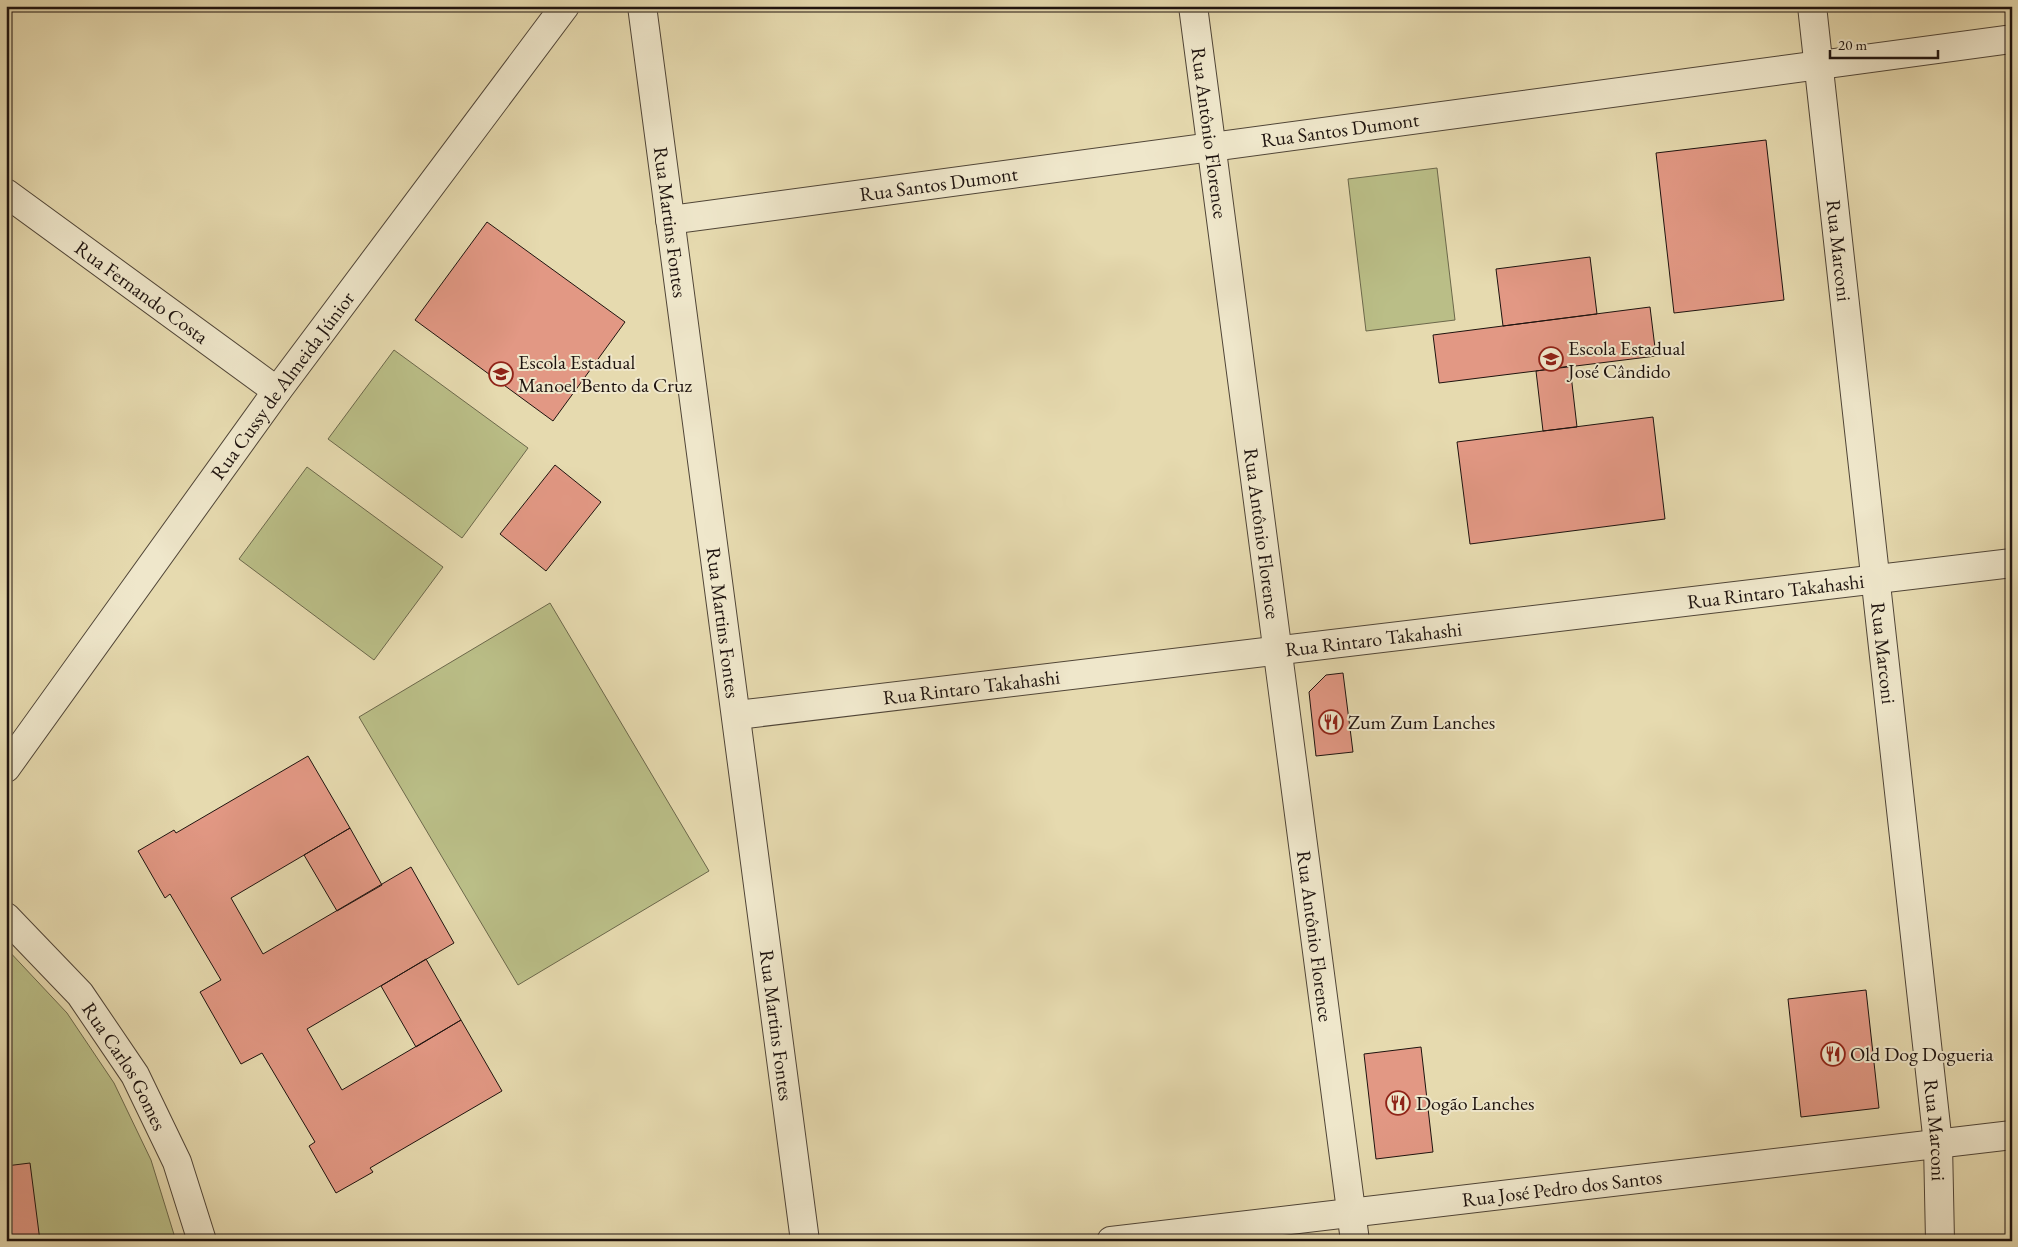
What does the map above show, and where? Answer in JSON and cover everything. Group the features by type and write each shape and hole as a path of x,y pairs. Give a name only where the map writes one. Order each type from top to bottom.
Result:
{"street":[{"name":"Rua Cussy de Almeida Júnior","path":"6,768 277,391 565,6"},
{"name":"Rua Martins Fontes","path":"642,6 805,1241"},
{"name":"Rua Antônio Florence","path":"1193,6 1355,1241"},
{"name":"Rua Marconi","path":"1812,6 1938,1144 1940,1241"},
{"name":"Rua Santos Dumont","path":"670,220 2012,39"},
{"name":"Rua Fernando Costa","path":"6,193 277,391"},
{"name":"Rua Rintaro Takahashi","path":"737,715 2012,563"},
{"name":"Rua Carlos Gomes","path":"6,917 80,994 135,1075 177,1162 202,1241"},
{"name":"Rua José Pedro dos Santos","path":"1111,1241 2012,1135"}],"green space":[{"path":"1437,168 1455,320 1366,331 1348,179"},
{"path":"394,350 528,448 462,538 328,439"},
{"path":"307,467 443,567 374,660 239,559"},
{"path":"550,603 709,871 518,985 359,717"},
{"path":"6,948 67,1013 114,1083 151,1160 176,1241 6,1241"}],"building":[{"path":"1766,140 1784,300 1674,313 1656,153"},
{"path":"487,222 625,322 553,421 415,320"},
{"path":"1590,257 1597,314 1503,326 1496,269"},
{"path":"1650,307 1656,356 1439,383 1433,335"},
{"path":"1570,366 1577,427 1543,431 1536,371"},
{"path":"1653,417 1665,519 1470,544 1457,442"},
{"path":"555,465 601,502 546,571 500,534"},
{"name":"Zum Zum Lanches","path":"1343,673 1353,752 1316,756 1309,692 1326,675"},
{"path":"308,756 350,828 231,898 263,954 411,867 454,943 307,1029 342,1090 461,1020 502,1091 370,1168 373,1172 336,1193 309,1146 315,1142 262,1053 241,1064 200,992 221,980 170,894 165,898 138,851 174,830 176,833"},
{"path":"350,828 382,885 337,911 304,855"},
{"path":"426,959 461,1020 416,1047 381,986"},
{"name":"Old Dog Dogueria","path":"1866,990 1879,1108 1801,1117 1788,999"},
{"name":"Dogão Lanches","path":"1421,1047 1433,1152 1376,1159 1364,1054"},
{"path":"30,1163 40,1241 6,1241 6,1166"}],"place":[{"name":"Escola Estadual José Cândido","path":"1551,359"},
{"name":"Escola Estadual Manoel Bento da Cruz","path":"501,374"},
{"name":"Zum Zum Lanches","path":"1331,722"},
{"name":"Old Dog Dogueria","path":"1833,1054"},
{"name":"Dogão Lanches","path":"1398,1103"}]}
